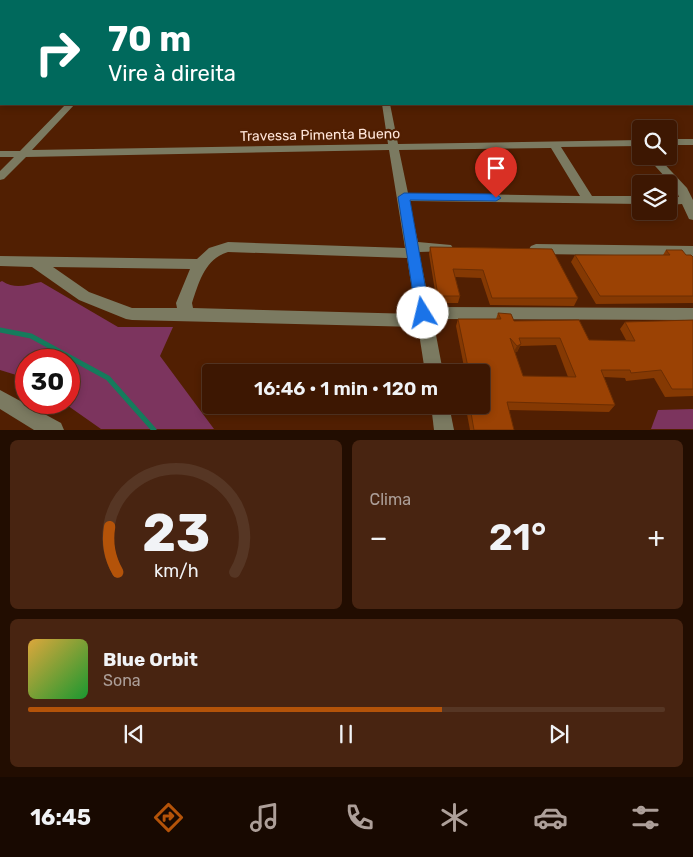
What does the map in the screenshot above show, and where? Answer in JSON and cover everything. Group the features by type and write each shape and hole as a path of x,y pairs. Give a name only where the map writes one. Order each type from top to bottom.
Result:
{"street":[{"path":"0,177 70,105"},
{"path":"386,105 433,364"},
{"path":"677,142 693,142"},
{"name":"Travessa Pimenta Bueno","path":"0,154 632,144"},
{"path":"554,145 588,199"},
{"path":"660,165 681,188 693,216"},
{"path":"404,197 632,200"},
{"path":"677,200 687,200"},
{"path":"186,314 184,303 198,267 214,251 228,247 413,250 461,248"},
{"path":"519,248 693,251"},
{"path":"0,261 184,263 196,264 198,267"},
{"path":"36,262 84,296 132,314 424,317 693,314"},
{"path":"0,398 54,430"},
{"path":"441,414 444,430"}],"shaded area":[{"path":"0,282 17,286 41,282 118,327 173,327 160,356 214,429 101,429 80,414 80,349 15,349 15,375 0,370"},
{"path":"693,409 693,429 651,429 658,410"}],"building":[{"path":"430,247 552,249 578,298 492,298 483,270 453,269 460,296 438,296"},
{"path":"666,250 682,250 686,255 693,257 693,296 600,296 575,255 670,255"},
{"path":"498,313 511,314 514,321 579,320 589,340 635,341 625,322 693,320 693,389 672,389 661,370 631,373 630,370 601,370 615,405 507,402 514,430 474,430 471,414 490,414 490,364 467,364 458,319 501,319","holes":["510,338 517,346 521,344 519,338 560,338 576,377 523,376"]}],"waterway":[{"path":"0,330 31,336 108,378 154,430"}],"route":[{"path":"423,313 404,197 496,198"}]}
